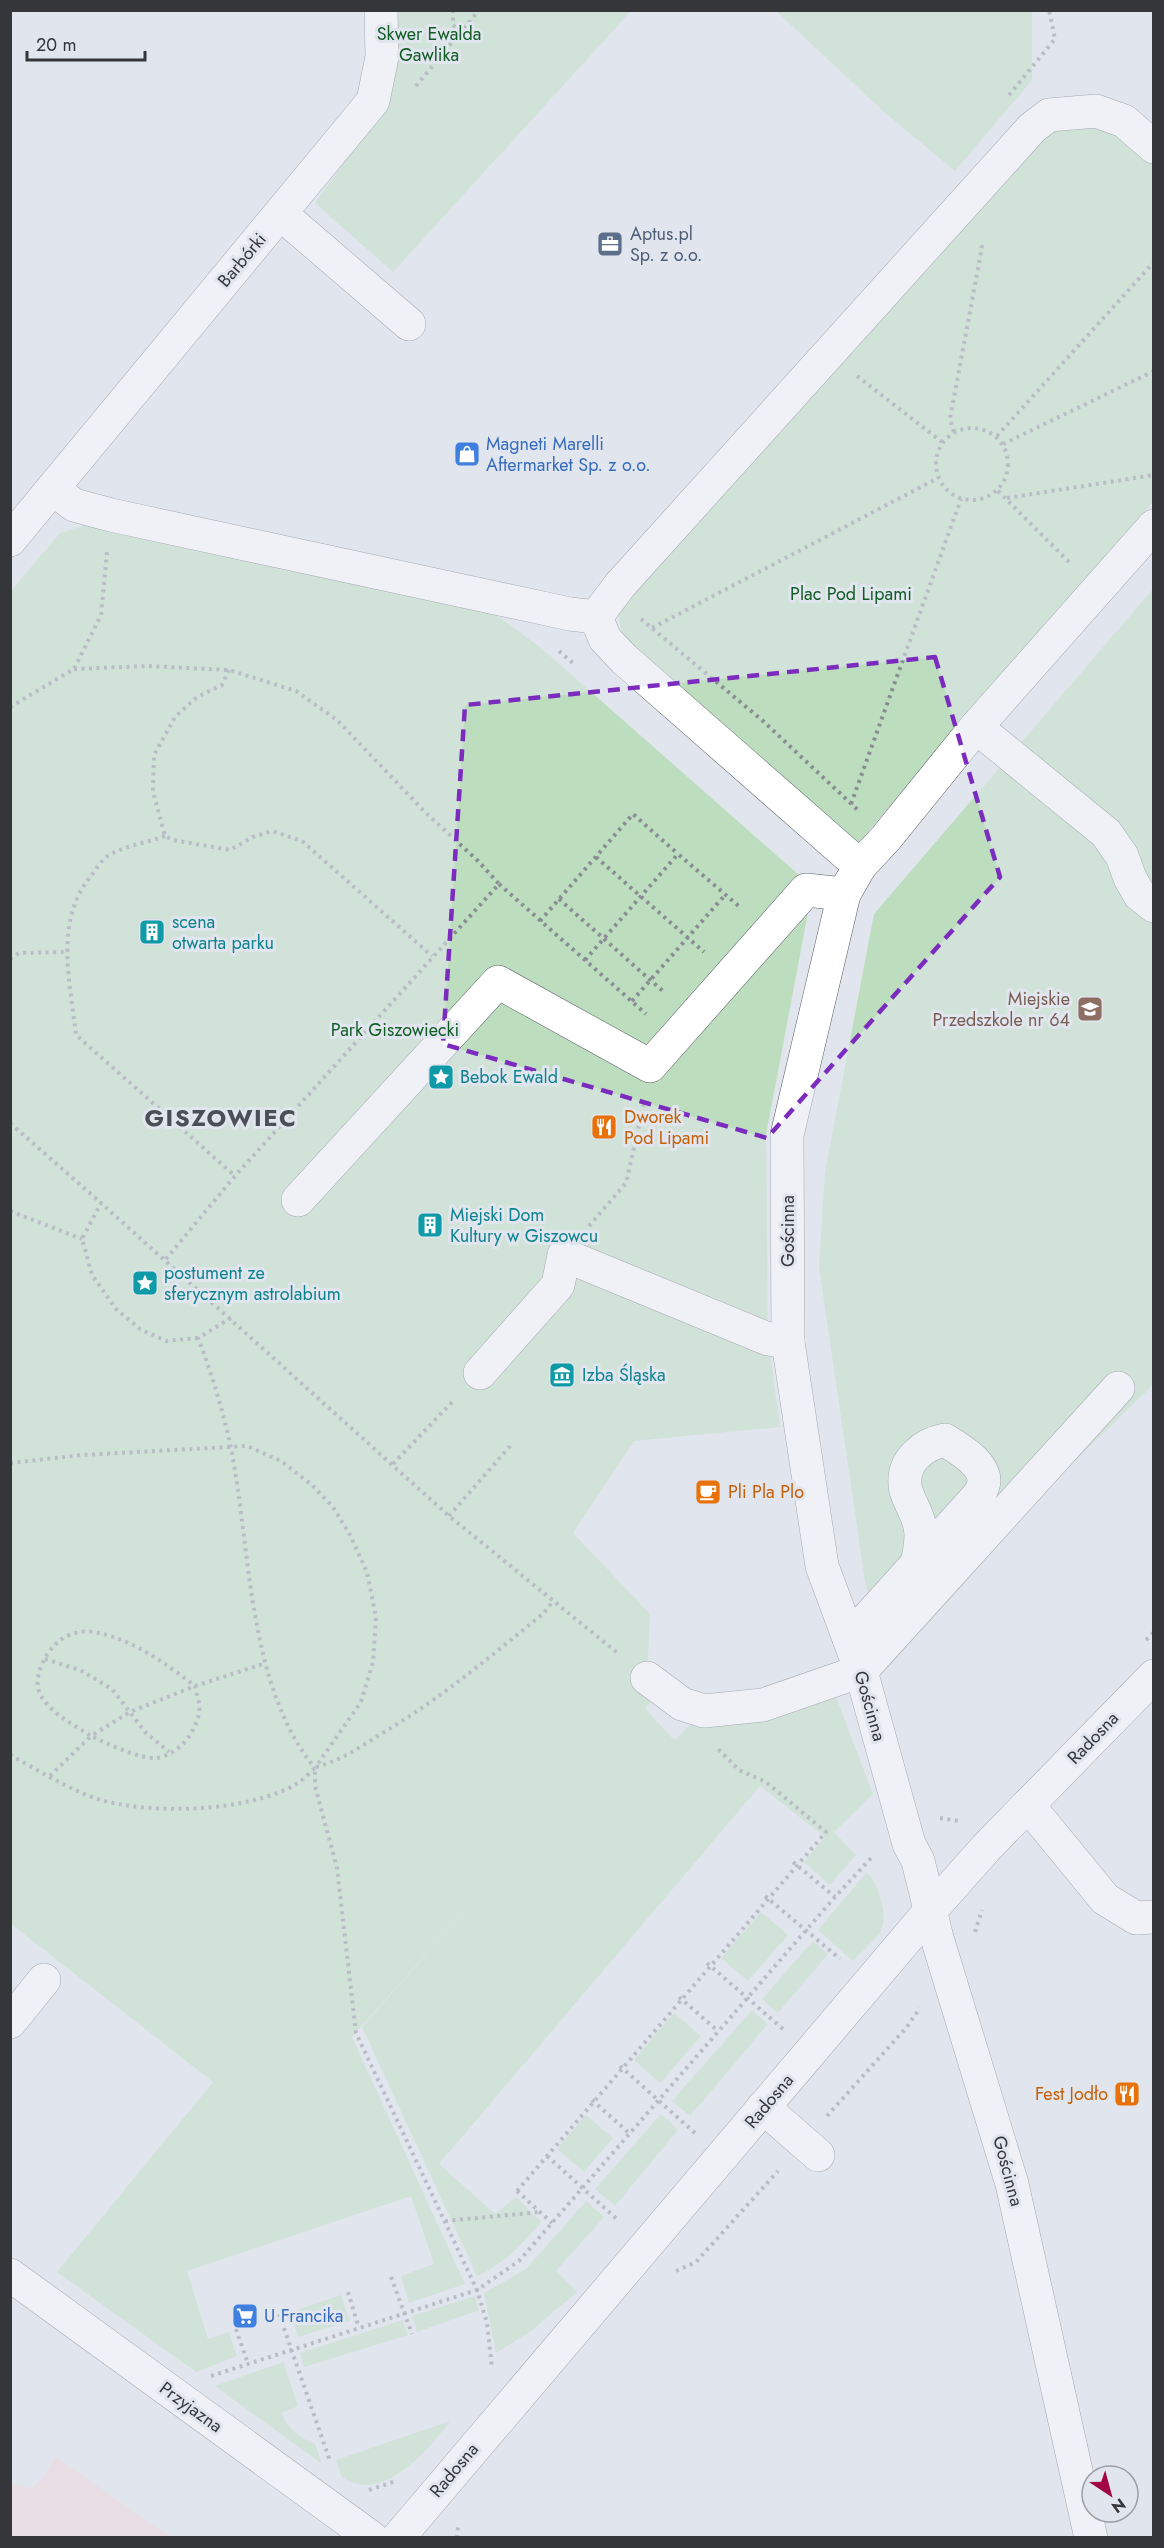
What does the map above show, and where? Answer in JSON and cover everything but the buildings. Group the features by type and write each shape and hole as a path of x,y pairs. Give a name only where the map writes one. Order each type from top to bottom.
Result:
{"street":[{"name":"Barbórki","path":"10,540 373,101 382,57 381,10"},
{"path":"596,617 620,585 1032,128 1049,115 1096,111 1124,122 1154,147"},
{"path":"281,214 408,324"},
{"path":"53,489 74,505 111,514 596,617"},
{"path":"596,617 604,639 624,659 860,866 886,838 976,727 1154,526"},
{"path":"976,727 1106,833 1122,856 1130,879 1139,894 1154,906"},
{"name":"Gościnna","path":"860,866 844,894 787,1136 788,1342 822,1566 861,1671 909,1844 918,1861 1012,2184 1091,2538"},
{"path":"298,1200 498,982 650,1066 806,890 844,894"},
{"path":"480,1373 558,1285 564,1255 768,1339 788,1342"},
{"path":"647,1678 682,1704 704,1711 763,1705 861,1671 1118,1388"},
{"path":"849,1640 917,1564"},
{"name":"Radosna","path":"398,2538 931,1910 986,1848 1154,1676"},
{"path":"1028,1805 1105,1899 1136,1918 1154,1917"},
{"path":"10,2022 44,1980"},
{"path":"763,2107 811,2148"},
{"name":"Przyjazna","path":"10,2275 372,2538"}],"path":[{"path":"453,10 453,25 461,32"},
{"path":"373,101 404,101 479,10"},
{"path":"954,432 950,419 982,247 971,236"},
{"path":"997,436 1154,262"},
{"path":"849,370 942,442"},
{"path":"1003,444 1154,371"},
{"path":"969,427 984,429 997,436 1009,459 1007,476 998,490 980,500 960,500 946,491 938,477 936,459 942,442 954,432 969,427"},
{"path":"1006,498 1154,475"},
{"path":"652,627 938,477"},
{"path":"998,490 1073,566"},
{"path":"852,803 960,500"},
{"path":"10,707 74,669 101,615 111,514"},
{"path":"637,615 763,721 852,803 862,815"},
{"path":"74,669 96,670 148,666 229,670 296,692 337,720 425,812 499,884 655,1021"},
{"path":"165,836 153,792 154,755 176,717 197,697 222,684 229,670"},
{"path":"540,921 633,814 746,913"},
{"path":"235,1176 76,1035 66,952 70,915 84,884 106,856 131,844 165,836 172,840 230,850 253,837 272,831 302,841 432,956"},
{"path":"585,960 678,854"},
{"path":"596,857 709,957"},
{"path":"165,1260 235,1176 499,884"},
{"path":"632,1001 725,895"},
{"path":"559,900 673,999"},
{"path":"10,959 19,953 66,952"},
{"path":"564,1255 626,1183 650,1066"},
{"path":"10,1123 231,1318 449,1516 647,1678"},
{"path":"101,1203 82,1239 92,1275 116,1309 140,1329 166,1341 198,1338 215,1330 231,1318"},
{"path":"10,1211 82,1239"},
{"path":"198,1338 208,1364 231,1447 250,1587 266,1663 284,1718 300,1749 315,1768 315,1786 337,1868 356,2033 477,2290 487,2323 492,2375"},
{"path":"393,1464 480,1373"},
{"path":"449,1516 511,1445"},
{"path":"10,1463 82,1455 247,1446 281,1461 312,1485 333,1507 367,1572 376,1617 373,1662 361,1702 315,1768 298,1783 260,1799 206,1808 158,1809 101,1800 10,1755"},
{"path":"315,1768 334,1762 421,1710 544,1613 553,1601"},
{"path":"92,1632 126,1642 164,1662 195,1686 200,1711 188,1741 170,1753 156,1758 121,1750 91,1737 61,1717 40,1695 38,1681 45,1659 58,1642 74,1633 92,1632"},
{"path":"45,1659 80,1670 112,1689 146,1733 170,1753"},
{"path":"50,1776 91,1737 130,1712 195,1686 266,1663"},
{"path":"552,2223 516,2190 795,1864 826,1832 766,1782 739,1770 716,1747 682,1704"},
{"path":"933,1814 944,1820 965,1820 986,1848"},
{"path":"795,1864 835,1897"},
{"path":"210,2376 477,2290 519,2261 861,1868"},
{"path":"767,1898 842,1960"},
{"path":"974,1936 984,1907"},
{"path":"709,1965 810,2053"},
{"path":"675,2272 696,2262 811,2148 925,2002 955,1992"},
{"path":"680,1998 718,2031"},
{"path":"621,2067 722,2157"},
{"path":"593,2101 629,2133"},
{"path":"546,2156 647,2246"},
{"path":"445,2221 540,2212"},
{"path":"391,2277 412,2334"},
{"path":"348,2292 360,2328"},
{"path":"279,2314 327,2453"},
{"path":"236,2329 248,2364"},
{"path":"363,2490 387,2486 402,2478"},
{"path":"458,2538 457,2529 460,2520"}],"highlighted area":[{"path":"935,657 1000,877 767,1138 443,1044 465,705"}],"shaded area":[{"path":"56,2457 172,2537 11,2537 11,2483 32,2489"}],"green space":[{"name":"Skwer Ewalda Gawlika","path":"394,11 631,11 393,272 315,203 377,116"},
{"path":"776,11 1032,11 1032,80 955,171 883,111"},
{"name":"Plac Pod Lipami","path":"1095,125 1126,141 1153,164 1153,502 858,843 626,640 620,626 618,611 1045,130"},
{"name":"Park Giszowiecki","path":"85,525 492,612 540,647 799,875 809,907 766,1135 768,1339 780,1427 634,1441 573,1533 650,1614 647,1678 656,1696 645,1708 674,1740 697,1719 833,1689 873,1794 834,1832 856,1855 830,1885 804,1862 825,1837 760,1786 439,2164 495,2214 516,2197 541,2222 520,2246 477,2276 362,2027 500,1871 352,2037 465,2284 409,2303 401,2276 434,2264 411,2196 187,2271 208,2339 229,2332 237,2356 196,2372 57,2272 213,2082 11,1924 11,591 60,533"},
{"path":"1153,589 1153,1385 1062,1473 885,1671 865,1581 819,1267 825,1172 874,914"},
{"path":"866,1873 878,1890 884,1919 875,1939 853,1961 818,1930"},
{"path":"761,1912 788,1935 748,1981 721,1958"},
{"path":"813,1941 828,1954 778,2013 762,1999"},
{"path":"752,2010 768,2024 690,2116 672,2101"},
{"path":"674,2013 701,2036 660,2083 634,2060"},
{"path":"661,2114 678,2130 615,2206 595,2189"},
{"path":"586,2115 613,2138 584,2172 557,2149"},
{"path":"586,2201 604,2217 556,2271 577,2292 531,2331 496,2353 484,2293 526,2269"},
{"path":"341,2295 350,2321 298,2337 290,2312"},
{"path":"475,2296 479,2310 417,2332 412,2316"},
{"path":"403,2320 408,2335 304,2367 300,2353"},
{"path":"283,2362 298,2406 282,2413 284,2419 295,2432 315,2444 322,2464 215,2386"},
{"path":"450,2421 417,2459 388,2479 373,2484 357,2484 342,2477 336,2460"}],"place":[{"name":"Aptus.pl Sp. z o.o.","path":"610,244"},
{"name":"Magneti Marelli Aftermarket Sp. z o.o.","path":"467,454"},
{"name":"scena otwarta parku","path":"152,932"},
{"name":"Miejskie Przedszkole nr 64","path":"1090,1009"},
{"name":"Bebok Ewald","path":"441,1077"},
{"name":"Dworek Pod Lipami","path":"604,1127"},
{"name":"Miejski Dom Kultury w Giszowcu","path":"430,1225"},
{"name":"postument ze sferycznym astrolabium","path":"145,1283"},
{"name":"Izba Śląska","path":"562,1375"},
{"name":"Pli Pla Plo","path":"708,1492"},
{"name":"Fest Jodło","path":"1127,2094"},
{"name":"U Francika","path":"245,2316"}],"district":[{"name":"GISZOWIEC","path":"221,1118"}]}
